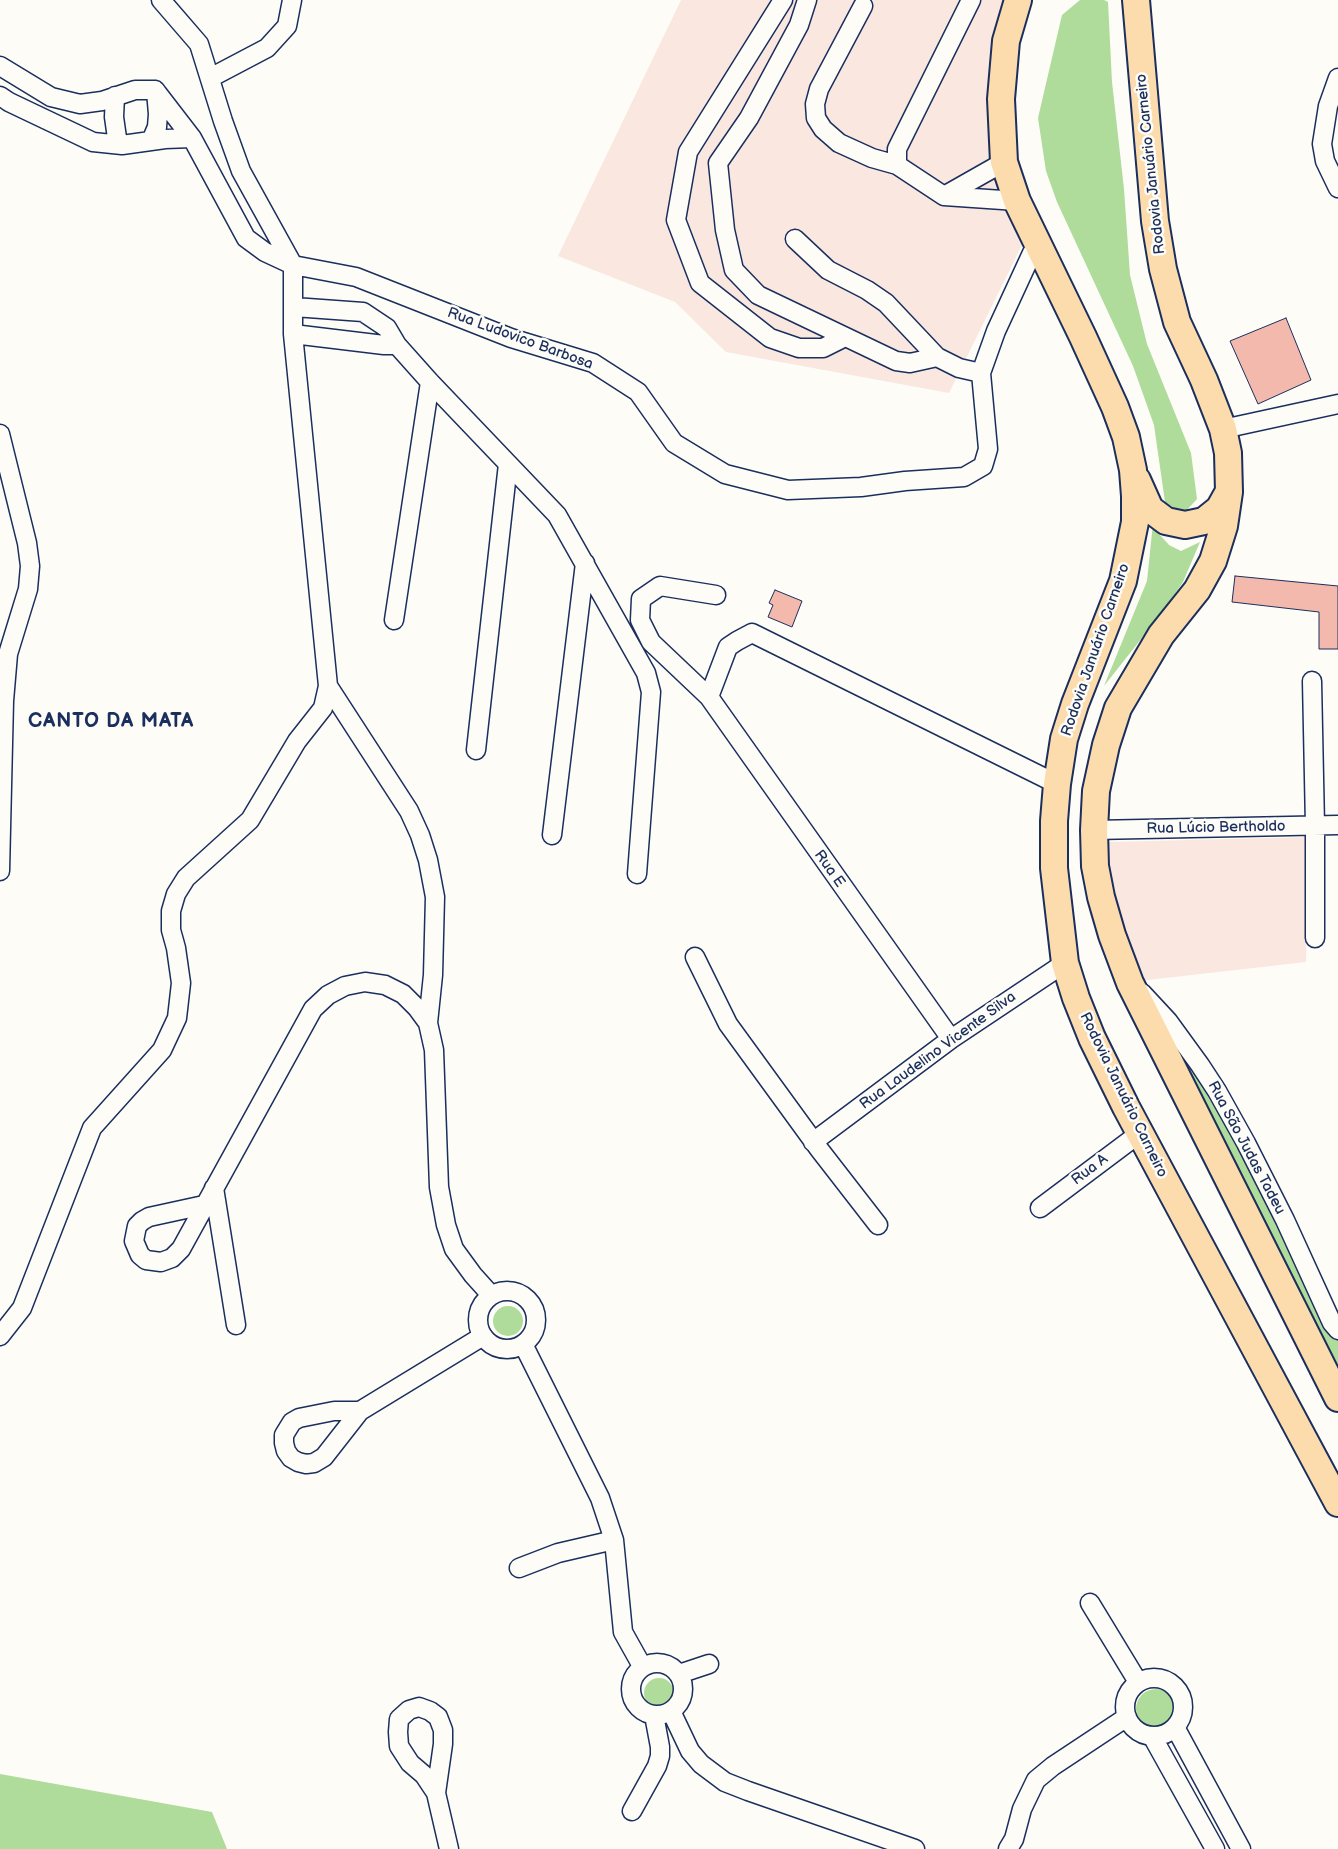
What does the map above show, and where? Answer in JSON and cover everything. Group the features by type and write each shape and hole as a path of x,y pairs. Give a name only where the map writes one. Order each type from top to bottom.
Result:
{"highway":[{"name":"Rodovia Januário Carneiro","path":"1018,0 1006,41 1002,80 1004,162 1016,201 1115,407 1126,437 1133,470 1135,522 1123,581 1075,704 1064,739 1057,784 1054,821 1054,868 1065,963 1076,998 1092,1038 1140,1133 1338,1503"},
{"path":"1127,0 1139,44"},
{"name":"Rodovia Januário Carneiro","path":"1136,0 1155,221 1163,269 1177,322 1204,380 1223,429 1228,453 1229,492 1224,526 1213,561 1197,590 1161,635 1118,708 1106,745 1096,791 1095,866 1101,897 1112,935 1130,983 1338,1398"},
{"path":"1133,470 1150,509 1166,521 1185,525 1204,521 1219,509 1229,492"}],"street":[{"path":"0,1336 22,1308 92,1128 162,1050 176,1018 181,983 176,948 171,930 171,912 176,894 186,878 250,820 297,741 323,708 328,686 293,334 293,265 241,171 223,122 199,44 162,0"},
{"path":"210,78 267,48 287,26 292,0"},
{"path":"783,0 688,152 676,220 700,283 770,338 799,348 823,348 845,337"},
{"path":"807,0 799,25 749,118 718,163 725,230 734,270 758,295 896,361 910,363 937,357"},
{"path":"897,165 897,149 971,0"},
{"path":"863,6 819,89 815,104 816,118 823,129 839,143 872,158 897,165 944,196 1016,201"},
{"path":"0,66 51,97 80,104 102,101 135,90 156,90 157,127 151,141"},
{"path":"1338,78 1328,106 1322,144 1325,161 1338,188"},
{"name":"Rua Ludovico Barbosa","path":"156,90 192,138 246,238 265,252 293,265 356,277 511,338 593,363 638,392 674,443 725,474 788,490 861,487 905,481 964,477 983,466 988,449 981,373 996,331 1032,254 1038,248"},
{"path":"0,96 93,142 122,145 192,138"},
{"path":"115,96 114,117 117,138 122,145"},
{"path":"944,196 1004,162"},
{"path":"795,240 828,270 867,290 886,303 937,357 959,368 981,373"},
{"path":"294,307 363,312 387,328 398,345 430,382 557,515 646,673 651,692 637,874"},
{"path":"293,334 398,345"},
{"path":"394,620 430,382"},
{"path":"1223,429 1338,404"},
{"path":"0,434 27,543 30,566 28,589 8,654 4,701 0,871"},
{"path":"476,750 508,464"},
{"path":"552,835 585,563"},
{"name":"Rua E","path":"716,594 660,586 641,599 640,620 651,642 709,697 951,1039"},
{"path":"709,697 728,647 737,640 752,633 1057,784"},
{"path":"1312,681 1315,938"},
{"path":"328,686 409,811 420,835 428,860 435,898 433,975 428,1023 434,1050 439,1187 446,1225 454,1249 491,1295"},
{"name":"Rua Lúcio Bertholdo","path":"1094,830 1338,825"},
{"path":"695,957 728,1024 814,1142 878,1225"},
{"name":"Rua Laudelino Vicente Silva","path":"814,1142 951,1039 1065,963"},
{"path":"204,1205 313,1009 328,995 346,986 365,982 385,985 403,994 428,1023"},
{"name":"Rua São Judas Tadeu","path":"1130,983 1168,1021 1217,1091 1285,1220 1332,1323 1338,1330"},
{"name":"Rua A","path":"1040,1208 1140,1133"},
{"path":"214,1188 236,1325"},
{"path":"503,1290 516,1292 522,1294 532,1304 535,1310 536,1322 532,1335 524,1344 511,1349 498,1348 483,1336 478,1317 482,1305 491,1295 503,1290"},
{"path":"360,1411 483,1336"},
{"path":"524,1344 600,1498 614,1540 623,1632 642,1666"},
{"path":"520,1568 558,1553 614,1540"},
{"path":"1090,1603 1138,1682"},
{"path":"659,1662 670,1666 679,1674 683,1692 679,1703 662,1713 648,1714 638,1708 630,1692 632,1680 642,1666 659,1662"},
{"path":"679,1674 709,1664"},
{"path":"1157,1677 1170,1681 1179,1690 1184,1709 1180,1722 1176,1727 1165,1734 1152,1736 1145,1735 1134,1728 1125,1711 1126,1697 1138,1682 1157,1677"},
{"path":"632,1811 657,1766 660,1756 662,1713"},
{"path":"662,1713 701,1764 725,1782 748,1792 915,1849"},
{"path":"1008,1849 1014,1839 1022,1810 1036,1780 1053,1766 1127,1717"},
{"path":"1176,1727 1241,1849"},
{"path":"1152,1736 1215,1849"},
{"path":"436,1793 449,1849"}],"shaded area":[{"path":"681,0 1010,0 994,35 997,166 1023,243 949,393 726,352 675,302 558,256"},
{"path":"1308,837 1306,962 1139,981 1112,902 1109,842"}],"green space":[{"path":"1080,0 1104,0 1108,2 1112,82 1124,189 1130,275 1147,344 1191,453 1197,499 1183,514 1165,502 1154,425 1133,366 1057,202 1046,171 1038,118 1062,15"},
{"path":"1153,523 1169,545 1181,551 1200,542 1183,582 1164,610 1104,686 1147,581"},
{"path":"1165,1027 1220,1112 1285,1238 1326,1327 1338,1339 1338,1391"},
{"path":"508,1306 519,1310 523,1321 519,1332 508,1336 497,1332 493,1321 497,1310"},
{"path":"659,1678 670,1682 674,1693 670,1704 659,1708 648,1704 644,1693 648,1682"},
{"path":"1160,1689 1167,1692 1173,1698 1176,1709 1175,1717 1167,1726 1160,1729 1152,1729 1145,1726 1137,1717 1136,1705 1139,1698 1148,1690"},
{"path":"0,1774 212,1812 227,1849 0,1849"}],"building":[{"path":"1286,318 1311,380 1258,404 1230,341"},
{"path":"1235,576 1338,586 1338,649 1319,649 1319,612 1232,602"},
{"path":"775,590 802,601 792,627 768,617 773,605 769,603"}],"district":[{"name":"CANTO DA MATA","path":"111,722"}]}
